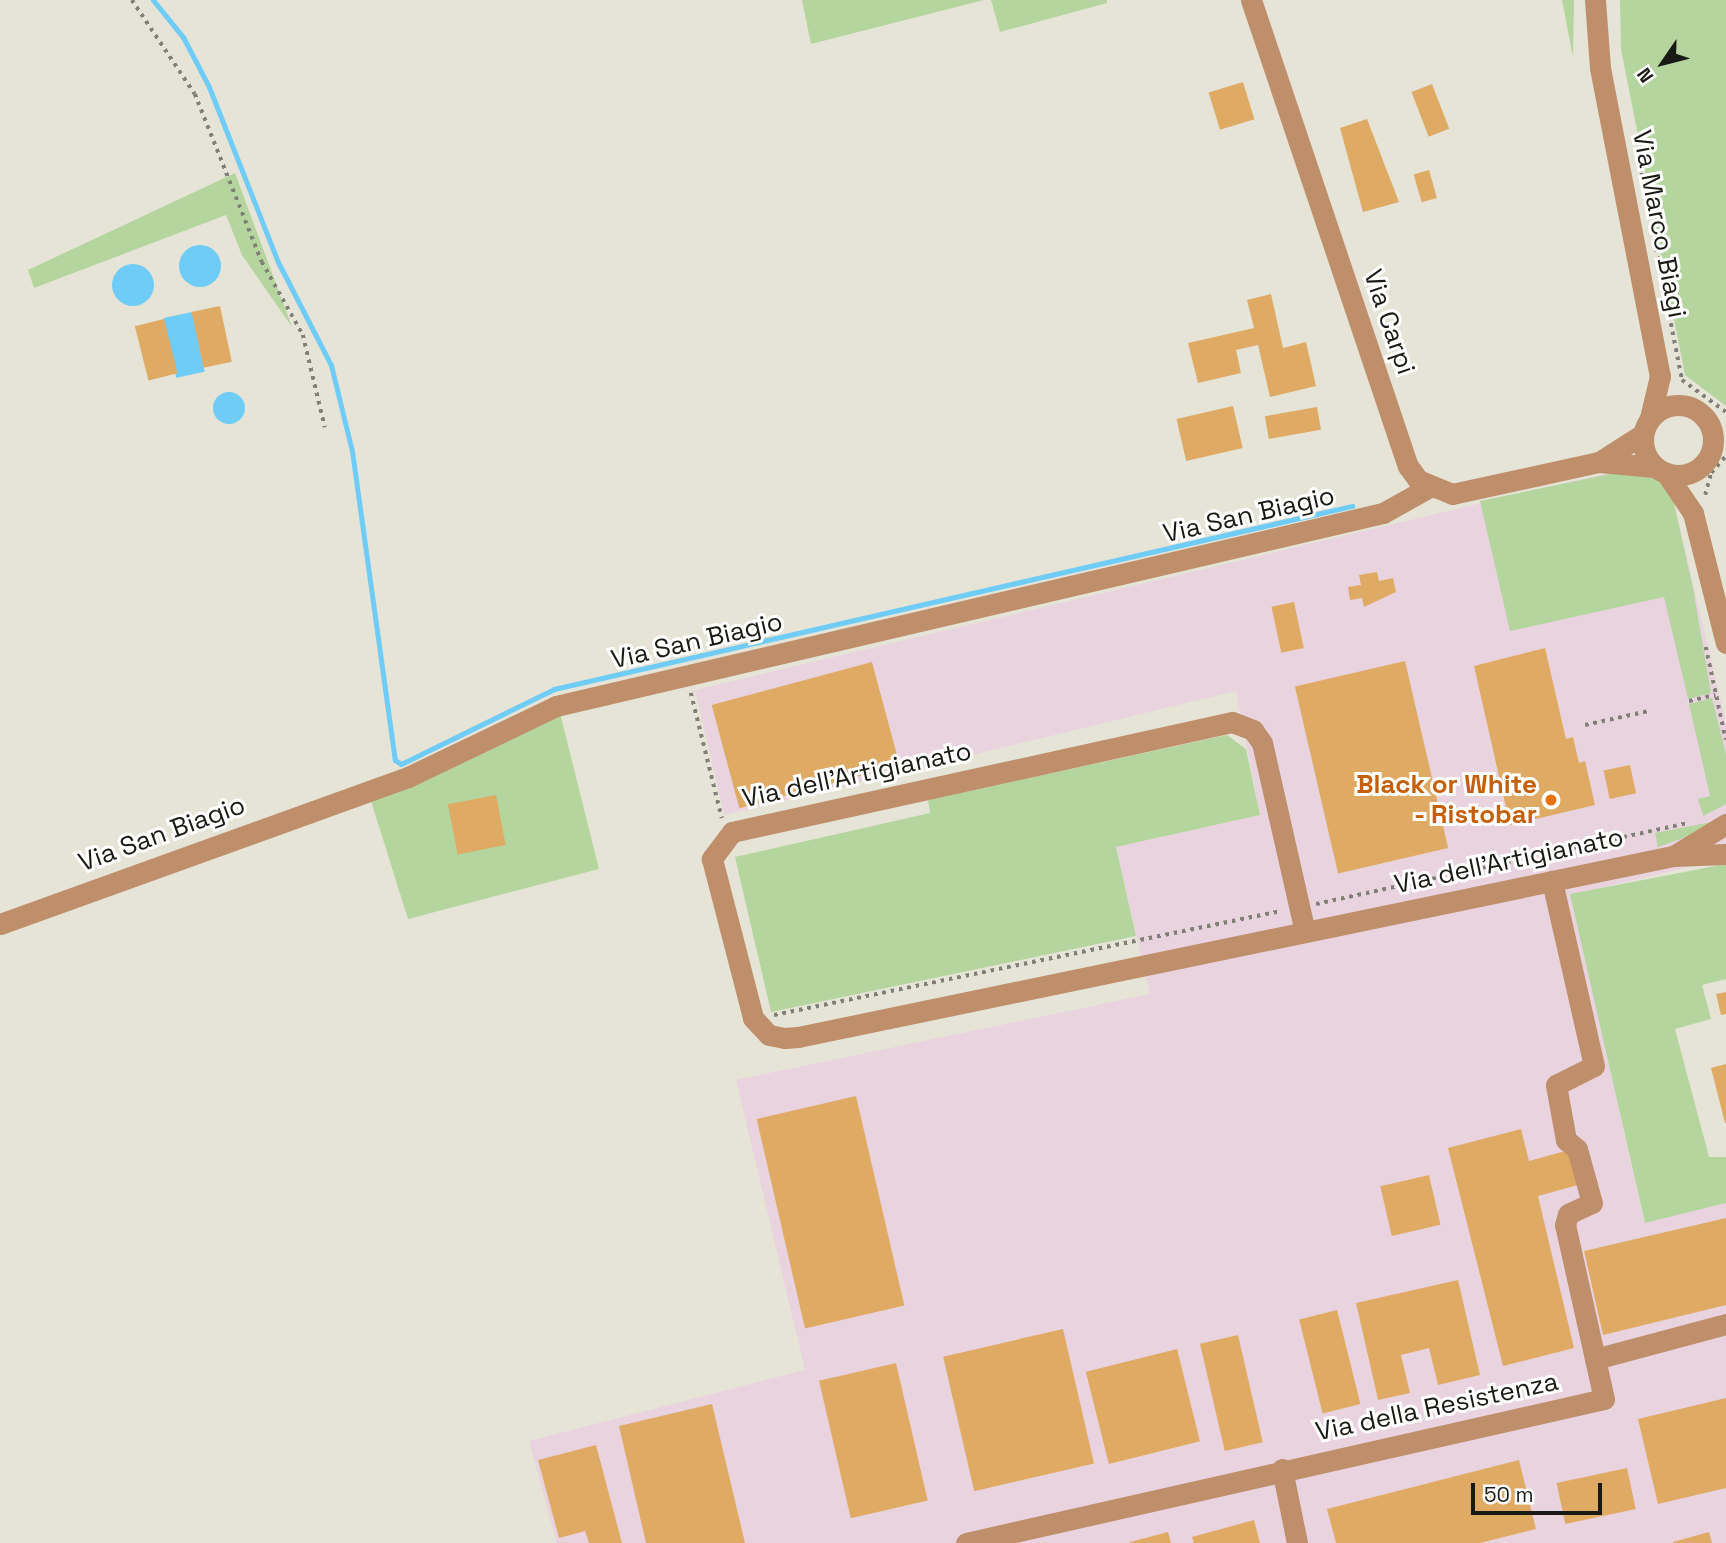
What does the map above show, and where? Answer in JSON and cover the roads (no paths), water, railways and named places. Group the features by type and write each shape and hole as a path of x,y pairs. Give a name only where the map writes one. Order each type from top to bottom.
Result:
{"street":[{"name":"Via Carpi","path":"1251,0 1408,466 1428,488"},
{"name":"Via Marco Biagi","path":"1595,0 1600,68 1660,376 1680,404"},
{"name":"Via Marco Biagi","path":"1647,426 1660,376"},
{"path":"1599,463 1680,404 1726,422"},
{"path":"1705,416 1712,429 1716,455 1700,507 1726,643"},
{"path":"1647,426 1661,470 1700,507"},
{"path":"1428,488 1452,494 1599,463 1689,474 1716,455"},
{"name":"Via San Biagio","path":"0,924 408,777 556,706 686,672 1382,513 1428,488"},
{"name":"Via dell'Artigianato","path":"1305,932 1262,743 1252,730 1232,722 726,835 712,859 753,1018 773,1036 797,1037 1673,856 1726,853"},
{"path":"1673,856 1726,824"},
{"path":"1673,856 1726,832"},
{"path":"1552,881 1594,1066 1556,1085 1566,1140 1577,1149 1592,1203 1568,1214 1565,1225 1595,1359 1726,1324"},
{"name":"Via della Resistenza","path":"966,1543 1282,1469 1604,1399 1595,1359"},
{"path":"1282,1469 1297,1543"}],"water":[{"path":"200,245 215,251 221,266 215,281 200,287 185,281 179,266 185,251"},
{"path":"133,264 148,270 154,285 148,300 133,306 118,300 112,285 118,270"},
{"path":"192,312 205,372 176,378 164,318"},
{"path":"229,392 240,397 245,408 240,419 229,424 218,419 213,408 218,397"}],"waterway":[{"path":"153,0 183,37 209,87 278,262 331,365 352,451 395,760 401,764 554,689 1352,506"}],"place":[{"name":"Black or White - Ristobar","path":"1551,800"}]}
